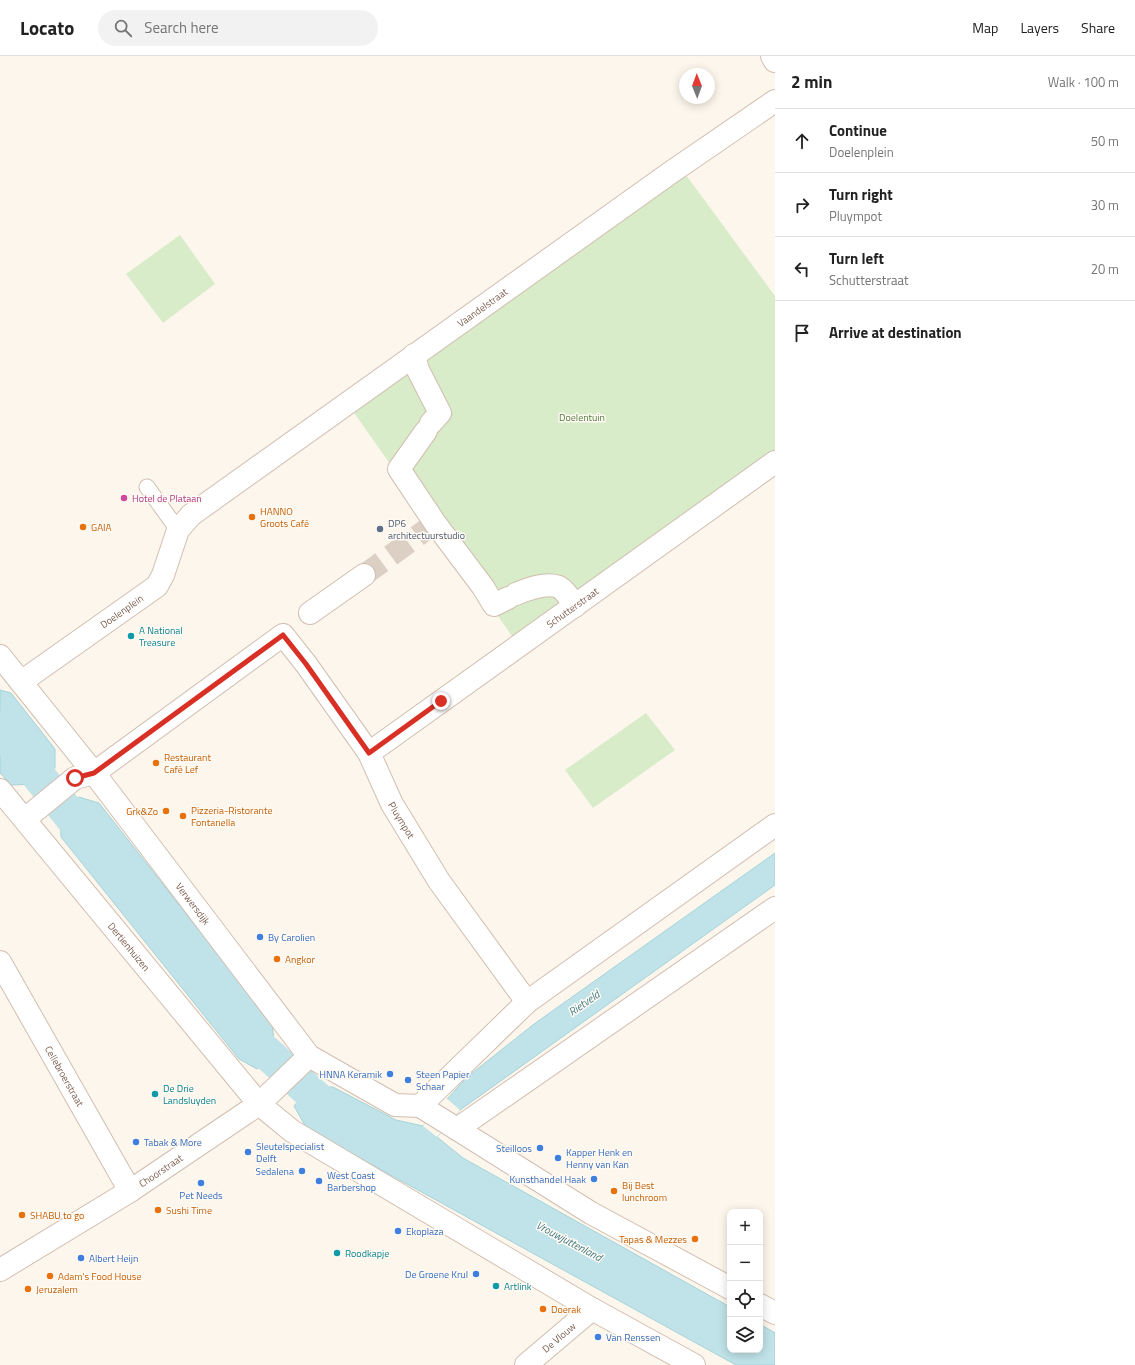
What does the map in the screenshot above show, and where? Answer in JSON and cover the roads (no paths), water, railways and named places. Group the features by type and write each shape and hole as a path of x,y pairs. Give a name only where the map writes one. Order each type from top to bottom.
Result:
{"street":[{"path":"772,56 775,61"},
{"name":"Vaandelstraat","path":"185,523 414,355 775,101"},
{"path":"414,355 418,370 440,413 428,427 399,469 435,523 483,587 494,606 531,588 548,586 559,588 567,594 575,606"},
{"name":"Schutterstraat","path":"369,753 775,462"},
{"name":"Doelenplein","path":"21,682 157,586 185,523"},
{"path":"310,613 364,575"},
{"name":"Pluympot","path":"84,775 287,630 306,664 369,753 392,804 440,881 527,1002"},
{"name":"Verwersdijk","path":"0,656 21,682 84,775 303,1061 395,1105 439,1118"},
{"path":"25,820 41,806 84,775"},
{"name":"Dertienhuizen","path":"0,790 264,1099"},
{"path":"439,1118 527,1002 775,825"},
{"path":"439,1118 775,908"},
{"name":"Cellebroerstraat","path":"0,962 130,1191"},
{"name":"Choorstraat","path":"0,1270 130,1191 264,1099 303,1061"},
{"path":"264,1099 292,1131 592,1309 694,1365"},
{"path":"439,1118 591,1213 727,1286"},
{"path":"763,1307 775,1313"},
{"name":"De Vlouw","path":"526,1365 592,1309"}],"lane":[{"path":"147,487 185,523"}],"water":[{"path":"0,690 11,693 55,749 55,768 36,784 11,785 0,773"},
{"path":"79,797 99,803 272,1023 275,1050 257,1069 239,1059 61,837 60,812"},
{"path":"775,853 775,885 460,1110 437,1137 463,1158 727,1305 727,1353 763,1353 763,1326 775,1333 775,1365 736,1365 307,1129 294,1106 310,1087 333,1087 396,1120 423,1126 466,1078 534,1024"}],"waterway":[{"path":"0,728 94,845"},
{"path":"238,1023 246,1034 342,1121"}],"tunnel":[{"path":"364,575 435,523"}],"place":[{"name":"Hotel de Plataan","path":"124,498"},
{"name":"HANNO Groots Café","path":"252,517"},
{"name":"GAIA","path":"83,527"},
{"name":"DP6 architectuurstudio","path":"380,529"},
{"name":"A National Treasure","path":"131,636"},
{"name":"Restaurant Café Lef","path":"156,763"},
{"name":"Grk&Zo","path":"166,811"},
{"name":"Pizzeria-Ristorante Fontanella","path":"183,816"},
{"name":"By Carolien","path":"260,937"},
{"name":"Angkor","path":"277,959"},
{"name":"HNNA Keramik","path":"390,1074"},
{"name":"Steen Papier Schaar","path":"408,1080"},
{"name":"De Drie Landsluyden","path":"155,1094"},
{"name":"Tabak & More","path":"136,1142"},
{"name":"Steilloos","path":"540,1148"},
{"name":"Sleutelspecialist Delft","path":"248,1152"},
{"name":"Kapper Henk en Henny van Kan","path":"558,1158"},
{"name":"Sedalena","path":"302,1171"},
{"name":"Kunsthandel Haak","path":"594,1179"},
{"name":"West Coast Barbershop","path":"319,1181"},
{"name":"Pet Needs","path":"201,1183"},
{"name":"Bij Best lunchroom","path":"614,1191"},
{"name":"Sushi Time","path":"158,1210"},
{"name":"SHABU to go","path":"22,1215"},
{"name":"Ekoplaza","path":"398,1231"},
{"name":"Tapas & Mezzes","path":"695,1239"},
{"name":"Roodkapje","path":"337,1253"},
{"name":"Albert Heijn","path":"81,1258"},
{"name":"De Groene Krul","path":"476,1274"},
{"name":"Adam's Food House","path":"50,1276"},
{"name":"Artlink","path":"496,1286"},
{"name":"Jeruzalem","path":"28,1289"},
{"name":"Doerak","path":"543,1309"},
{"name":"Van Renssen","path":"598,1337"}],"park label":[{"name":"Doelentuin","path":"582,417"}],"water label":[{"name":"Rietveld","path":"584,1003"},
{"name":"Vrouwjuttenland","path":"569,1241"}]}
